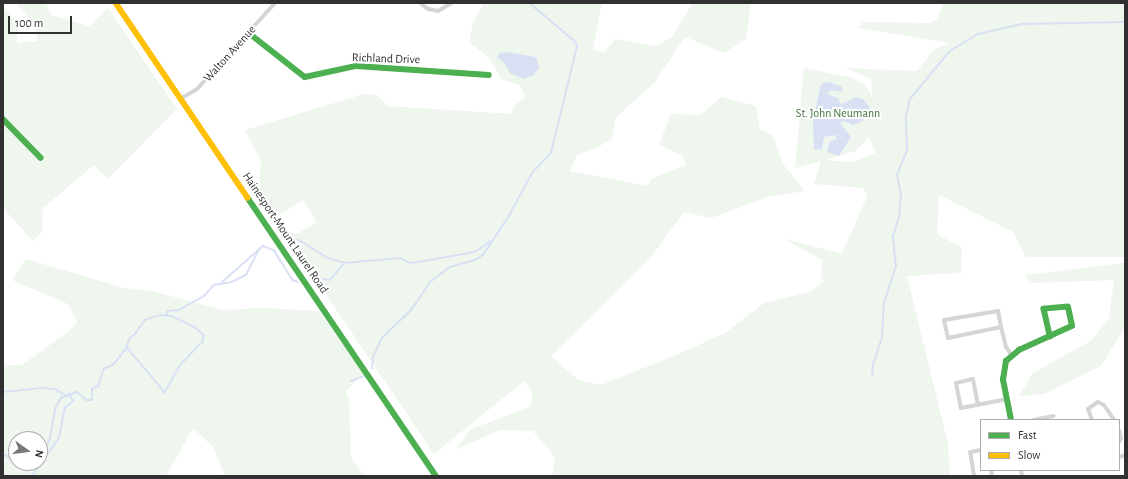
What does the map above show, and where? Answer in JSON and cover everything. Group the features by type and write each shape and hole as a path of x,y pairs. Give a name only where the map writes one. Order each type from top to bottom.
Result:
{"main road":[{"name":"Hainesport-Mount Laurel Road","path":"116,3 436,476"},
{"name":"Richland Drive","path":"249,33 305,77 356,66 490,75"},
{"path":"3,119 41,158"},
{"path":"1011,419 1003,370 1011,354 1072,326 1068,307 1044,309 1050,336"}],"street":[{"name":"Walton Avenue","path":"180,99 194,92 275,3"},
{"path":"420,3 428,9 438,11 452,3"},
{"path":"1001,327 948,338 944,320 998,311 1006,347 1011,354"},
{"path":"978,405 973,379 956,383 961,408 978,405 1007,399"},
{"path":"1092,419 1088,409 1098,402 1104,405 1113,419"},
{"path":"1038,419 1054,416"},
{"path":"974,476 970,452 980,450"}],"green space":[{"path":"15,3 46,3 51,15 89,26 108,8 177,109 108,179 94,165 43,208 42,232 33,241 3,208 3,6 17,22 17,43 37,41 35,24"},
{"name":"St. John Neumann","path":"484,3 602,3 593,49 604,53 615,39 656,46 671,38 693,3 751,3 746,39 724,53 685,37 655,82 615,118 612,138 600,146 577,155 570,171 648,186 651,179 686,165 682,155 659,145 671,114 701,115 721,97 756,106 760,129 773,136 783,164 805,191 768,197 711,218 684,212 652,256 551,356 578,380 601,385 674,356 725,333 764,303 810,292 826,280 821,279 822,260 782,238 842,254 867,197 863,188 814,184 821,161 795,168 804,68 853,78 865,85 872,96 871,79 846,68 917,71 933,50 948,43 858,28 863,22 930,23 938,18 944,3 1125,3 1125,257 1026,257 1013,232 939,195 937,234 962,248 961,273 907,276 948,444 950,476 552,476 555,457 533,431 500,430 456,449 471,429 530,407 533,393 524,381 434,454 283,231 297,234 317,222 303,200 274,218 259,196 261,161 245,130 364,94 377,95 387,106 512,114 513,107 525,97 521,86 501,79 490,59 469,42 474,20","holes":["869,136 875,153 852,162 824,160 856,151"]},
{"path":"26,259 124,288 152,291 223,310 263,308 319,311 364,373 346,391 349,402 351,458 365,476 220,476 224,474 213,447 193,428 166,476 3,476 3,365 22,365 69,331 77,322 68,304 12,280"},
{"path":"1125,263 1125,327 1101,366 1044,394 1019,396 1033,373 1092,340 1109,318 1114,280 1030,283 1025,275"}],"water":[{"path":"506,52 536,57 539,67 534,75 524,79 510,73 505,64 497,57 499,53"},
{"path":"830,82 842,87 842,92 831,90 827,94 838,98 841,104 857,97 864,100 870,108 863,121 853,125 843,121 840,123 851,137 839,156 827,152 829,142 836,139 836,135 824,137 822,149 814,150 813,122 820,88 822,83"}],"waterway":[{"path":"372,369 373,357 382,338 412,309 430,282 450,267 475,260 483,255 509,216 532,173 551,153 577,46 575,42 529,3"},
{"path":"872,376 873,365 882,338 884,303 896,267 893,236 899,218 901,195 897,175 907,150 906,116 910,99 950,51 978,34 1022,24 1125,22"},
{"path":"287,242 299,240 328,258 345,263 400,258 410,263 424,261 475,252 490,242"},
{"path":"221,283 263,246 274,250 293,280 298,282"},
{"path":"166,315 168,311 179,310 204,296 214,285 232,282 246,275 258,251"},
{"path":"311,277 330,280 345,263"},
{"path":"48,443 55,409 61,398 77,392 87,400 92,400 92,389 98,386 104,369 113,365 126,349 129,339 135,334 145,320 160,315 172,316 195,327 204,335 203,342 180,366 165,393 127,348"},
{"path":"351,381 365,376"},
{"path":"3,392 42,388 55,389 65,395"},
{"path":"32,476 59,438 65,408 73,401 69,394"},
{"path":"3,454 8,457"}],"traffic: fast":[{"path":"249,33 305,77 356,66 489,75"},
{"path":"3,119 41,158"},
{"path":"248,198 436,476"},
{"path":"1068,307 1072,326 1050,336 1044,309 1068,307"},
{"path":"1011,419 1003,380 1006,361 1019,350 1050,336"}],"traffic: slow":[{"path":"116,3 248,198"}]}
